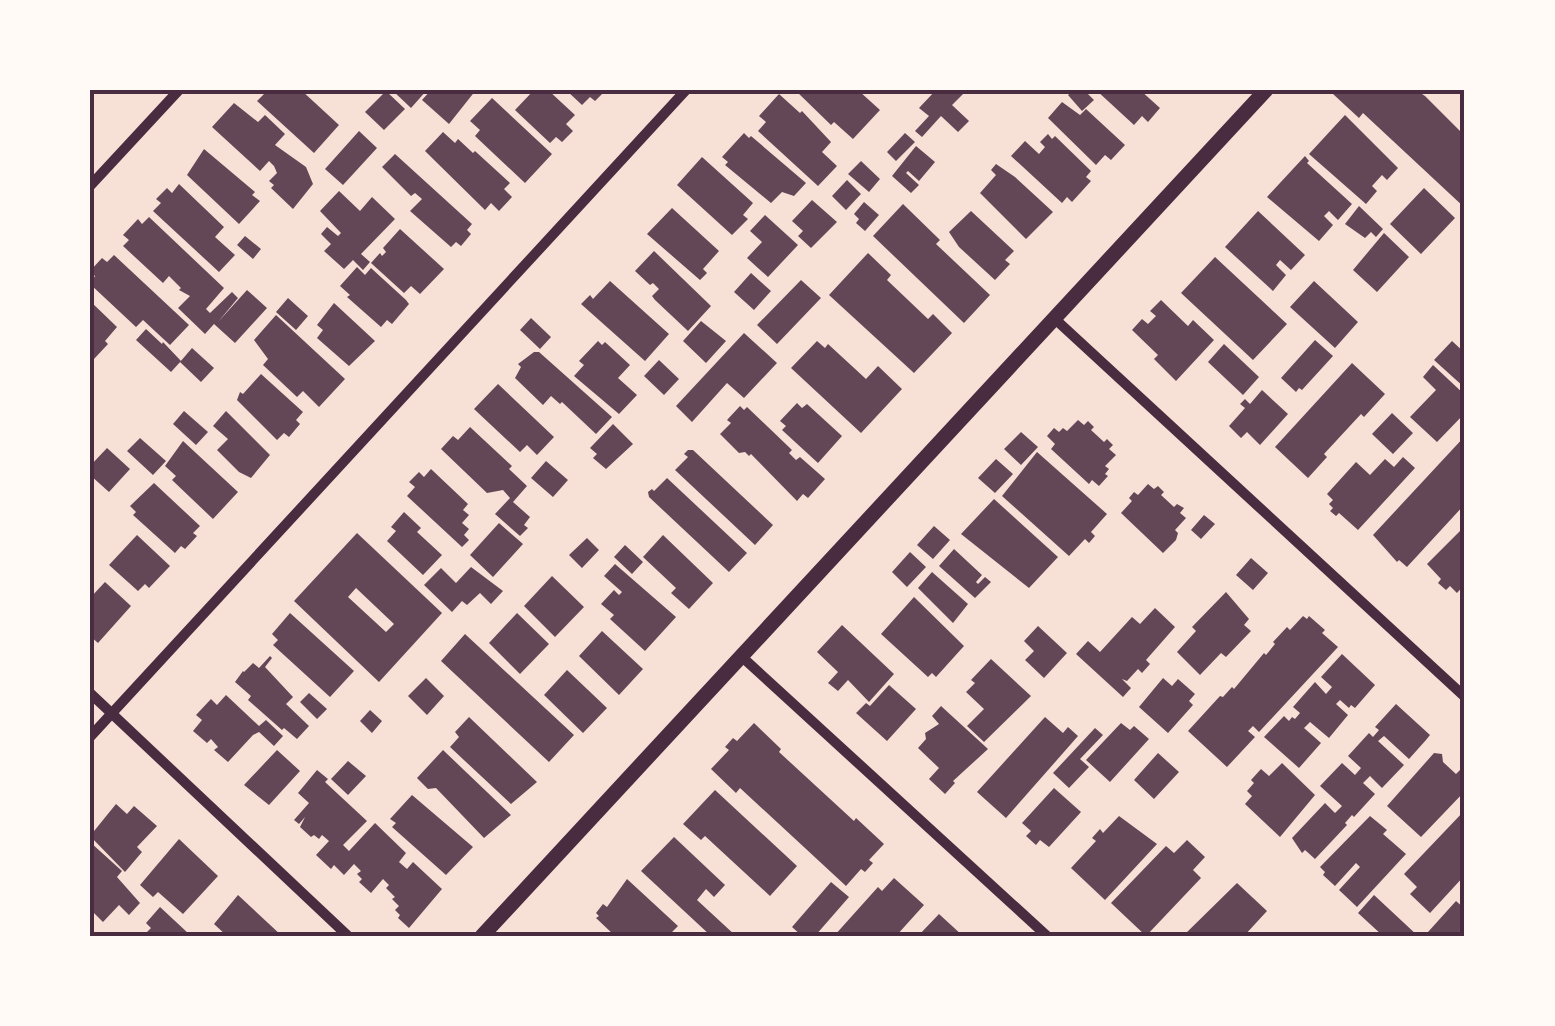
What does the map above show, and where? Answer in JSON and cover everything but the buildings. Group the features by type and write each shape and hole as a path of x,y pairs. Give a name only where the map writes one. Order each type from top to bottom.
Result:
{"street":[{"path":"90,186 178,90"},
{"path":"90,737 686,90"},
{"path":"482,936 1266,90"},
{"path":"1054,319 1465,697"},
{"path":"741,656 1047,936"},
{"path":"90,693 348,936"}]}
